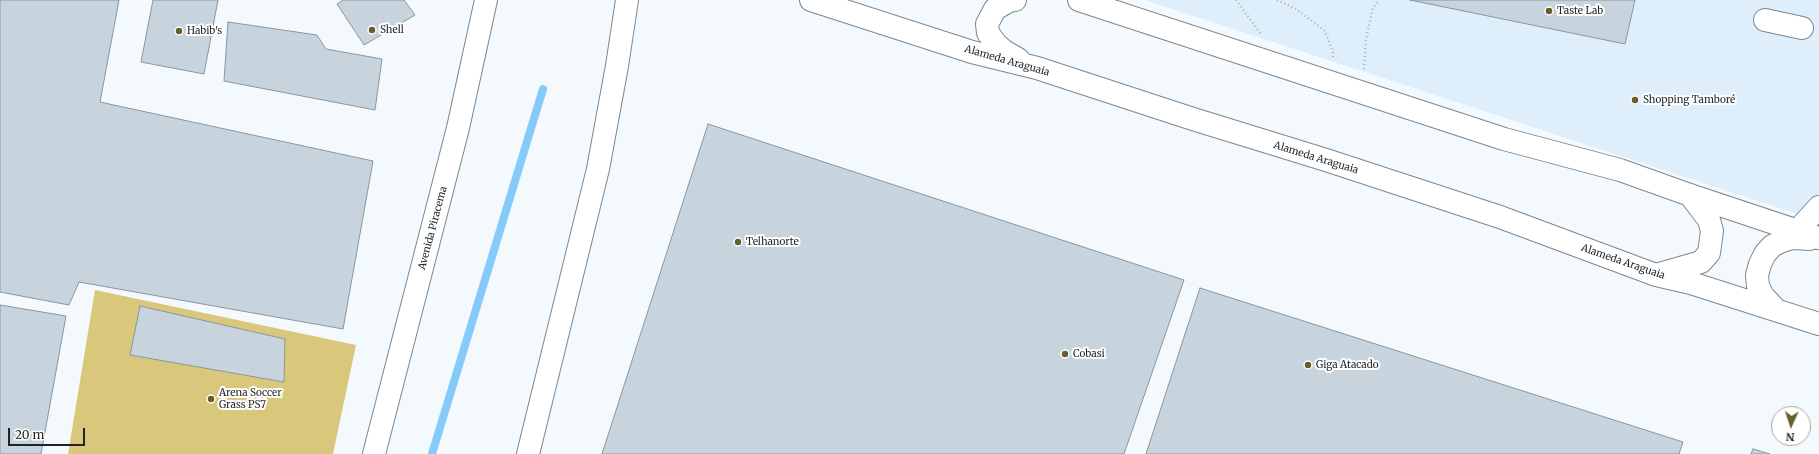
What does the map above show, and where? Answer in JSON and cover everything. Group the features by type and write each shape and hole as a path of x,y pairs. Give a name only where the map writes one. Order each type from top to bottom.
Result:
{"main road":[{"name":"Avenida Piracema","path":"374,454 458,128 486,0"},
{"path":"528,454 598,169 618,66 627,0"},
{"name":"Alameda Araguaia","path":"811,0 972,52 1036,68 1500,217 1656,275 1691,283 1819,324"},
{"path":"1015,0 1009,1 995,9 987,24 988,33 996,44 1004,51 1036,68"},
{"path":"1078,0 1504,139 1620,170 1819,238"},
{"path":"1765,20 1802,28"},
{"path":"1656,275 1701,262 1709,253 1712,231 1710,220 1690,195"},
{"path":"1797,231 1819,207"},
{"path":"1776,310 1763,296 1758,286 1758,269 1765,254 1772,246 1782,241 1793,238 1819,238"}],"path":[{"path":"1277,0 1296,9 1324,31 1333,52 1332,83"},
{"path":"1376,97 1367,82 1364,68 1366,39 1374,8 1379,0"}],"shaded area":[{"name":"Shopping Tamboré","path":"1145,0 1819,0 1819,221 1636,161"},
{"name":"Arena Soccer Grass PS7","path":"95,290 356,345 333,454 68,454"}],"building":[{"path":"0,0 119,0 100,102 373,161 343,329 79,282 69,305 0,292"},
{"name":"Habib's","path":"153,0 218,0 204,74 141,62"},
{"name":"Shell","path":"343,0 404,0 415,15 364,45 337,4"},
{"name":"Taste Lab","path":"1410,0 1635,0 1625,44"},
{"path":"228,22 317,35 326,49 382,59 375,110 224,81"},
{"path":"708,124 1184,280 1124,454 602,454"},
{"name":"Giga Atacado","path":"1200,288 1683,442 1679,454 1146,454"},
{"path":"0,305 66,316 41,454 0,454"},
{"path":"140,306 285,339 284,382 130,355"},
{"path":"1753,449 1770,454 1751,454"}],"waterway":[{"path":"432,454 543,89"}],"place":[{"name":"Taste Lab","path":"1549,11"},
{"name":"Shell","path":"372,30"},
{"name":"Habib's","path":"179,31"},
{"name":"Shopping Tamboré","path":"1635,100"},
{"name":"Telhanorte","path":"738,242"},
{"name":"Cobasi","path":"1065,354"},
{"name":"Giga Atacado","path":"1308,365"},
{"name":"Arena Soccer Grass PS7","path":"211,399"}]}
